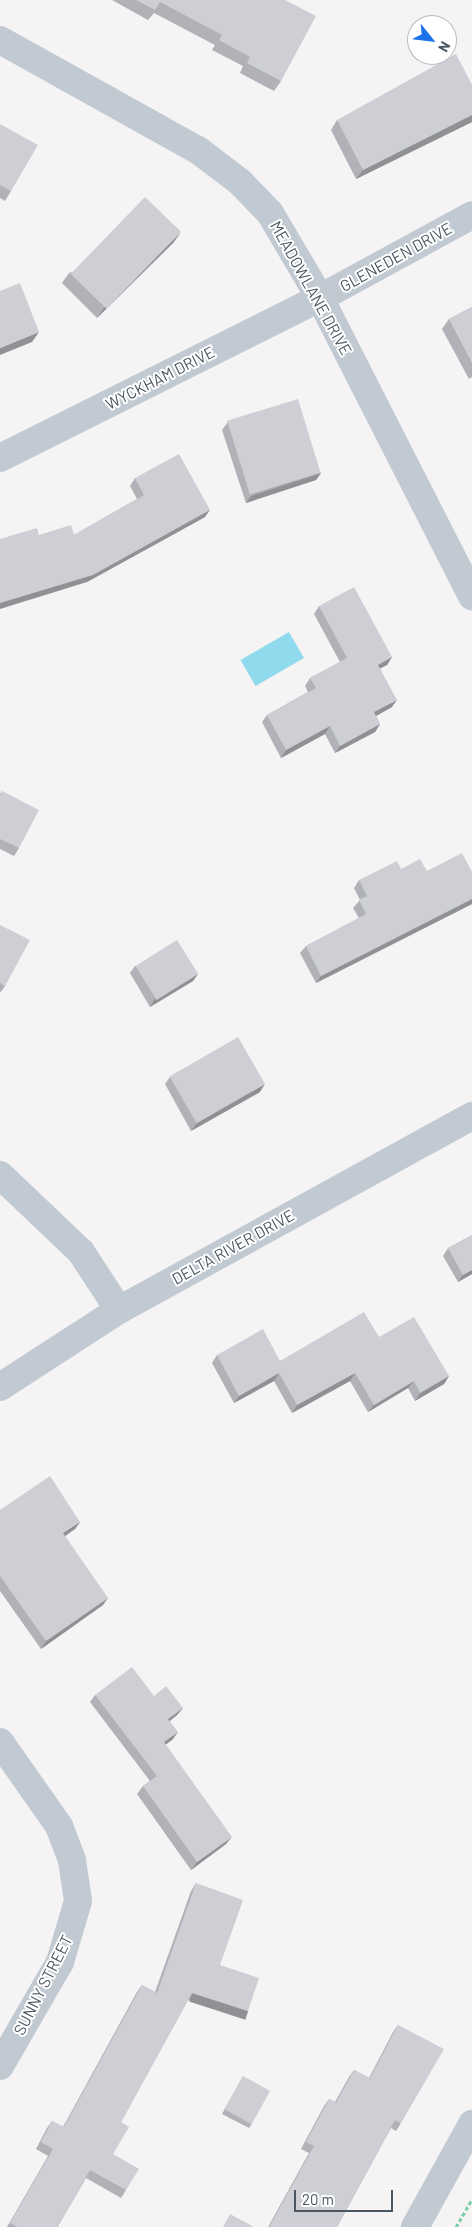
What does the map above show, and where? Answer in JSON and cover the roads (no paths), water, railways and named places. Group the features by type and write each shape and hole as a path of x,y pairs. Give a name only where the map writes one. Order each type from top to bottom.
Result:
{"street":[{"name":"MEADOWLANE DRIVE","path":"0,40 198,150 240,182 270,213 320,298 472,596"},
{"name":"GLENEDEN DRIVE","path":"320,298 472,215"},
{"name":"WYCKHAM DRIVE","path":"0,458 320,298"},
{"name":"DELTA RIVER DRIVE","path":"0,1387 119,1310 472,1116"},
{"path":"0,1175 81,1252 119,1310"},
{"name":"SUNNY STREET","path":"0,1742 59,1826 72,1860 78,1901 60,1962 0,2066"},
{"path":"415,2227 472,2124"}],"water":[{"path":"289,632 304,658 256,686 241,660"}]}
